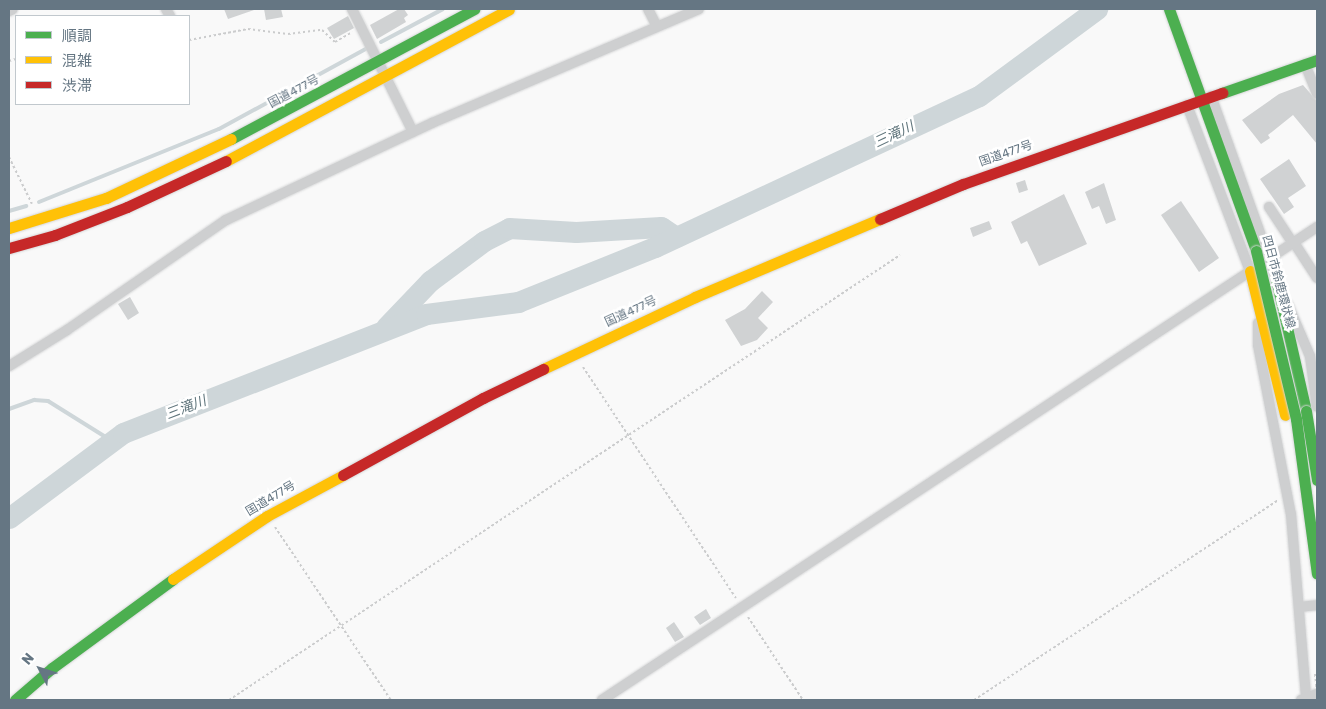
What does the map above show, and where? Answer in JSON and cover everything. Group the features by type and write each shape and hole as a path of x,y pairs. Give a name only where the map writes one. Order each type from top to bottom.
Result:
{"main road":[{"name":"国道477号","path":"9,228 106,198 188,162 379,62 474,9"},
{"path":"9,248 55,235 127,207 210,169 385,78 509,9"},
{"name":"四日市鈴鹿環状線","path":"1169,9 1191,64 1207,97 1256,251 1296,419 1317,574"},
{"name":"国道477号","path":"14,700 52,668 193,564 268,516 371,456 575,354 695,297 963,184 1317,60"},
{"path":"1250,271 1285,415 1302,528 1317,580"},
{"path":"1276,279 1312,409 1317,480"}],"street":[{"path":"352,9 413,132"},
{"path":"648,9 656,25"},
{"path":"9,366 67,330 226,220 413,132 656,25 699,9"},
{"path":"1305,64 1317,94"},
{"path":"1207,97 1271,258 1276,279"},
{"path":"1187,105 1250,271"},
{"path":"1269,208 1317,278"},
{"path":"602,700 1317,227"},
{"path":"1259,310 1258,345 1288,494 1299,607 1303,699 1317,694"},
{"path":"1288,494 1317,474"},
{"path":"1299,607 1317,605"}],"path":[{"path":"190,40 248,29 288,34 322,30 335,42 362,26"},
{"path":"9,157 40,219"},
{"path":"229,700 900,255"},
{"path":"575,354 803,700"},
{"path":"974,700 1288,494"},
{"path":"268,516 390,700"},
{"path":"1315,674 1317,694"}],"building":[{"path":"224,9 254,9 254,10 228,19"},
{"path":"264,9 281,9 283,17 266,20"},
{"path":"399,9 404,9 408,15 404,18 406,22 377,39 370,25"},
{"path":"348,16 354,28 334,39 327,28"},
{"path":"1303,85 1317,101 1317,144 1293,115 1268,135 1270,138 1261,144 1242,120 1279,94"},
{"path":"1289,159 1306,186 1288,198 1294,207 1284,214 1260,179"},
{"path":"1025,180 1028,190 1019,193 1016,183"},
{"path":"1104,183 1116,220 1106,224 1099,206 1092,209 1085,192"},
{"path":"1064,194 1087,244 1039,266 1027,241 1021,244 1011,222"},
{"path":"1181,201 1219,258 1199,272 1161,215"},
{"path":"989,221 992,229 973,237 970,228"},
{"path":"762,291 773,302 758,318 768,328 757,340 741,346 725,320 745,309"},
{"path":"130,297 139,313 128,320 118,304"},
{"path":"706,609 711,618 700,625 694,617"},
{"path":"674,622 684,637 675,642 666,628"}],"waterway":[{"path":"381,42 443,9"},
{"name":"三滝川","path":"9,518 123,433 426,314 518,302 655,247 979,96 1097,9"},
{"path":"39,202 219,129 366,49"},
{"path":"9,211 26,206"},
{"name":"三滝川","path":"386,327 430,281 484,241 509,228 576,232 661,227 676,237"},
{"path":"9,409 34,400 48,401 112,441"}],"traffic: fast":[{"path":"231,139 474,9"},
{"path":"1169,9 1256,251"},
{"path":"1222,93 1317,60"},
{"path":"1256,251 1296,419 1317,574"},
{"path":"1276,279 1306,411"},
{"path":"1306,411 1317,480"},
{"path":"15,700 52,668 173,579"}],"traffic: slow":[{"path":"226,161 509,9"},
{"path":"9,228 106,198 231,139"},
{"path":"543,369 695,297 880,219"},
{"path":"1250,271 1285,415"},
{"path":"173,579 267,516 343,475"}],"traffic: jam":[{"path":"880,219 963,184 1222,93"},
{"path":"9,248 55,235 127,207 226,161"},
{"path":"343,475 483,398 543,369"}]}
